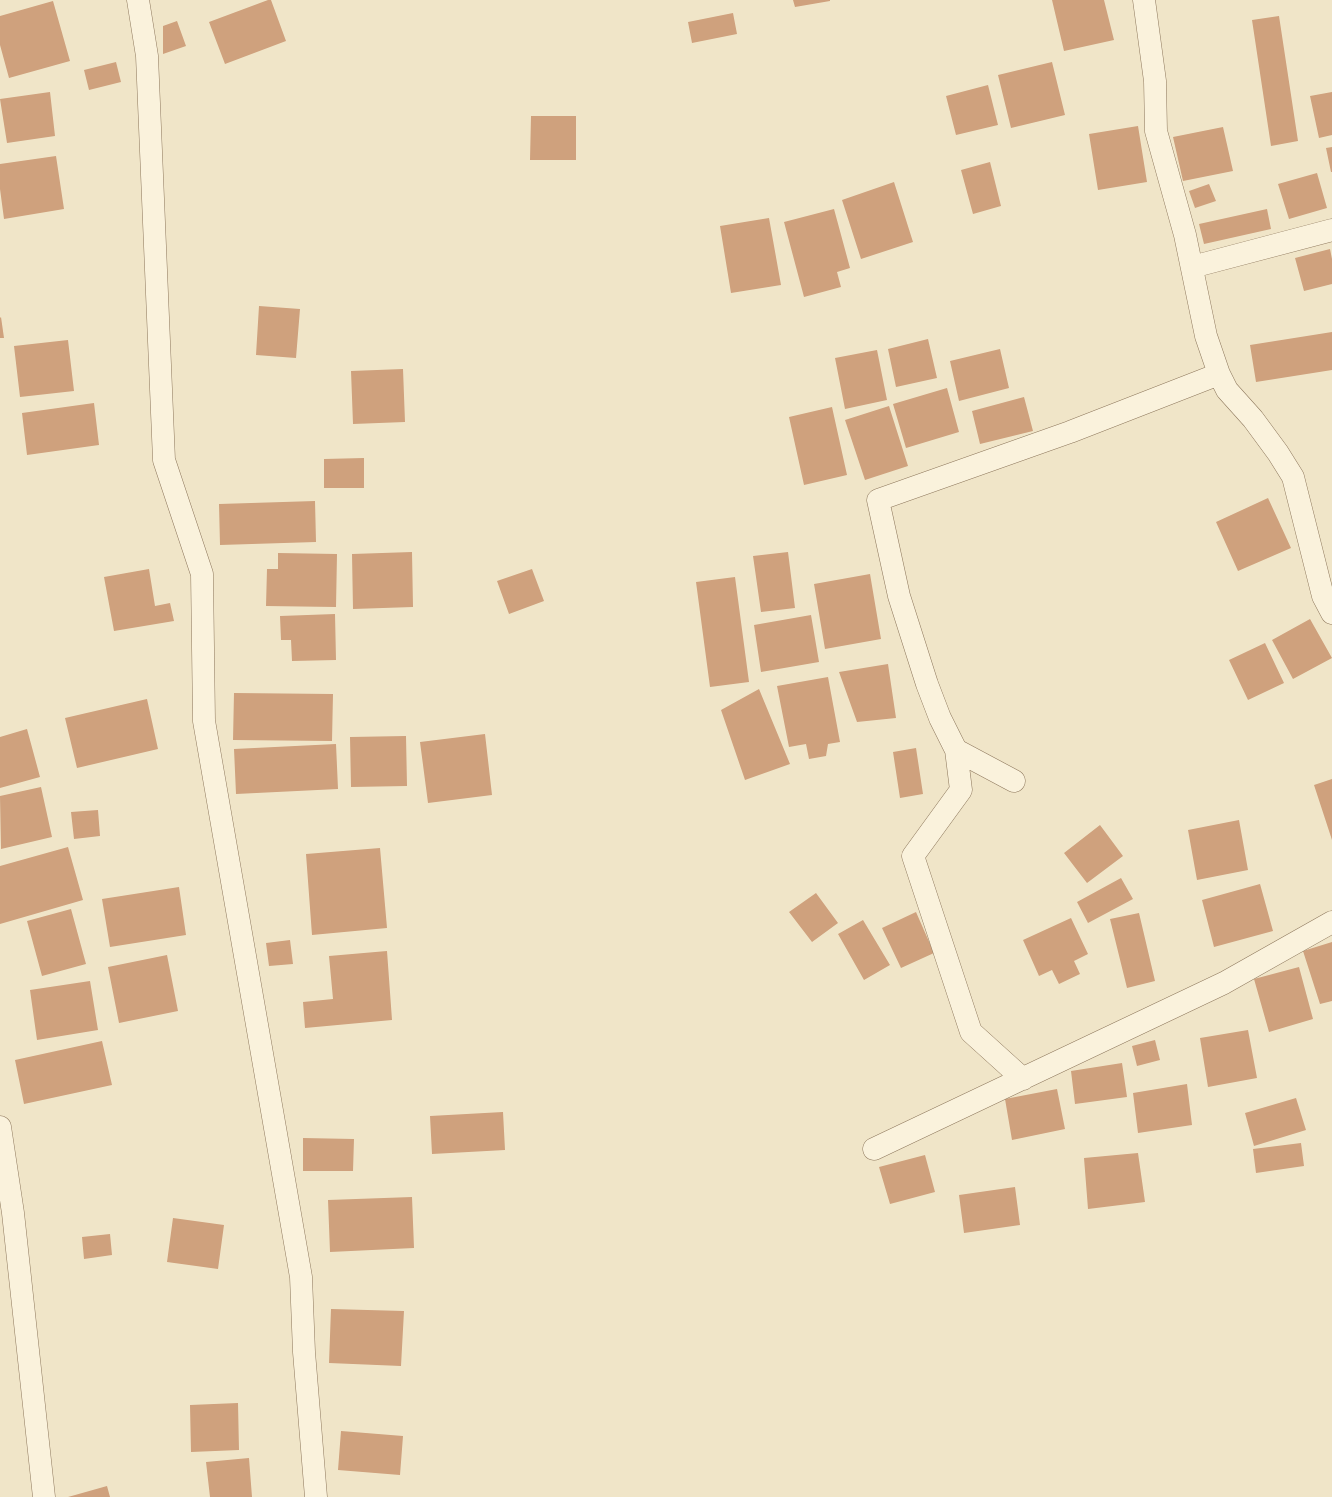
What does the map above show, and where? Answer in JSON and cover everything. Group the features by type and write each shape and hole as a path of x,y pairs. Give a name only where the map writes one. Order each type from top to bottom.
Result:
{"street":[{"path":"138,0 147,56 164,460 202,574 204,721 301,1277 304,1352 316,1497"},
{"path":"1144,0 1155,81 1156,131 1177,204 1206,336 1219,374 1227,390 1253,419 1278,453 1293,477 1323,596 1332,614"},
{"path":"1192,267 1332,230"},
{"path":"1023,1079 971,1032 913,856 961,790 956,750 940,718 899,596 878,500 1070,432 1219,374"},
{"path":"956,750 1014,781"},
{"path":"874,1149 1224,983 1332,922"},
{"path":"0,1127 13,1213 44,1497"}],"building":[{"path":"271,0 286,41 225,64 209,22"},
{"path":"793,0 830,0 830,1 795,7"},
{"path":"1052,0 1104,0 1114,40 1064,51"},
{"path":"53,1 70,61 9,78 0,45 0,16"},
{"path":"733,13 737,34 692,43 688,22"},
{"path":"1279,16 1298,141 1271,146 1252,20"},
{"path":"177,21 186,46 163,54 163,26"},
{"path":"116,62 121,82 89,90 84,70"},
{"path":"1052,62 1065,115 1011,128 998,75"},
{"path":"988,85 998,125 956,135 946,96"},
{"path":"50,92 55,136 7,143 0,99"},
{"path":"1332,92 1332,135 1319,138 1310,96"},
{"path":"531,116 576,116 576,160 530,160"},
{"path":"1138,126 1147,182 1098,190 1089,134"},
{"path":"1223,127 1233,171 1183,181 1173,137"},
{"path":"1332,147 1332,172 1331,172 1326,148"},
{"path":"56,156 64,209 4,219 0,189 0,164"},
{"path":"990,162 1001,206 973,214 961,170"},
{"path":"1317,173 1327,208 1289,219 1278,184"},
{"path":"894,182 913,242 861,259 842,200"},
{"path":"1209,184 1216,201 1195,208 1189,191"},
{"path":"834,209 850,268 837,272 841,287 804,297 784,222"},
{"path":"1267,209 1271,229 1204,244 1199,224"},
{"path":"769,218 781,285 731,293 720,226"},
{"path":"1330,249 1332,259 1332,284 1304,291 1295,258"},
{"path":"259,306 300,309 296,358 256,355"},
{"path":"1,317 4,338 0,338"},
{"path":"1332,332 1332,370 1256,382 1250,345"},
{"path":"928,339 937,378 896,387 888,349"},
{"path":"68,340 74,391 20,397 14,346"},
{"path":"1000,349 1009,388 959,401 950,361"},
{"path":"877,350 887,400 845,409 835,358"},
{"path":"403,369 405,422 353,424 351,371"},
{"path":"947,388 959,432 906,448 893,404"},
{"path":"1024,397 1033,431 980,444 972,411"},
{"path":"94,403 99,445 27,455 22,413"},
{"path":"889,406 908,466 865,480 845,420"},
{"path":"832,407 847,475 804,485 789,417"},
{"path":"364,458 364,488 324,488 324,459"},
{"path":"1268,498 1291,548 1238,571 1216,522"},
{"path":"315,501 316,542 220,545 219,504"},
{"path":"412,552 413,607 353,609 352,554"},
{"path":"788,552 795,608 761,612 753,556"},
{"path":"278,553 337,554 336,607 266,606 267,569 278,569"},
{"path":"149,569 155,606 170,603 174,621 114,631 104,577"},
{"path":"532,569 544,601 509,614 497,581"},
{"path":"870,574 881,639 825,649 814,584"},
{"path":"735,577 749,682 710,687 696,582"},
{"path":"335,614 336,660 292,661 291,640 281,640 280,616"},
{"path":"811,615 819,662 761,672 754,625"},
{"path":"1310,619 1332,658 1293,679 1272,640"},
{"path":"1265,643 1284,683 1248,700 1229,660"},
{"path":"888,664 896,718 857,722 839,672"},
{"path":"828,677 840,742 828,744 826,756 809,759 806,744 789,747 777,686"},
{"path":"759,689 790,764 745,780 721,710"},
{"path":"234,693 333,694 332,741 233,740"},
{"path":"147,699 158,749 77,768 65,718"},
{"path":"27,729 40,777 0,788 0,737"},
{"path":"485,734 492,795 428,803 420,742"},
{"path":"406,736 407,786 351,787 350,737"},
{"path":"336,744 338,789 236,794 234,749"},
{"path":"916,748 923,794 900,798 893,752"},
{"path":"1332,779 1332,840 1314,785"},
{"path":"41,787 52,837 1,849 0,796"},
{"path":"98,810 100,836 74,839 71,812"},
{"path":"1239,820 1248,870 1197,880 1188,830"},
{"path":"1100,825 1123,856 1087,883 1064,853"},
{"path":"68,847 83,900 0,924 0,866"},
{"path":"380,848 387,928 312,935 306,854"},
{"path":"1121,878 1133,899 1088,923 1077,902"},
{"path":"1260,884 1273,931 1214,947 1202,900"},
{"path":"179,887 186,935 110,947 102,899"},
{"path":"816,893 838,923 812,942 789,912"},
{"path":"71,909 86,964 42,976 27,921"},
{"path":"916,912 934,953 901,968 882,928"},
{"path":"1139,913 1155,981 1127,988 1110,919"},
{"path":"1071,918 1088,954 1074,961 1080,974 1059,984 1052,970 1039,976 1023,940"},
{"path":"863,920 890,965 864,980 838,934"},
{"path":"290,940 293,964 269,966 266,943"},
{"path":"1332,942 1332,1001 1320,1004 1303,951"},
{"path":"387,951 392,1020 305,1028 303,1002 333,999 329,956"},
{"path":"167,955 178,1011 119,1023 108,967"},
{"path":"1299,967 1313,1019 1269,1032 1254,979"},
{"path":"90,981 98,1030 37,1040 30,990"},
{"path":"1248,1030 1257,1078 1208,1087 1200,1038"},
{"path":"1155,1040 1160,1060 1137,1066 1132,1046"},
{"path":"102,1041 112,1085 24,1104 15,1060"},
{"path":"1122,1063 1127,1097 1075,1104 1071,1071"},
{"path":"1187,1084 1192,1125 1138,1133 1133,1093"},
{"path":"1057,1089 1065,1129 1012,1140 1005,1099"},
{"path":"1296,1098 1306,1130 1254,1146 1245,1113"},
{"path":"503,1112 505,1150 432,1154 430,1116"},
{"path":"303,1138 354,1139 353,1171 303,1171"},
{"path":"1301,1143 1304,1166 1256,1173 1253,1149"},
{"path":"1138,1153 1145,1202 1088,1209 1084,1158"},
{"path":"925,1155 935,1192 890,1204 879,1167"},
{"path":"1015,1187 1020,1225 964,1233 959,1195"},
{"path":"412,1197 414,1248 330,1252 328,1200"},
{"path":"173,1218 224,1225 218,1269 167,1262"},
{"path":"110,1234 112,1255 84,1259 82,1237"},
{"path":"331,1309 404,1311 401,1366 329,1363"},
{"path":"238,1403 239,1450 191,1452 190,1405"},
{"path":"341,1431 403,1436 400,1475 338,1470"},
{"path":"249,1458 252,1497 210,1497 206,1462"},
{"path":"107,1486 110,1497 68,1497"}]}
